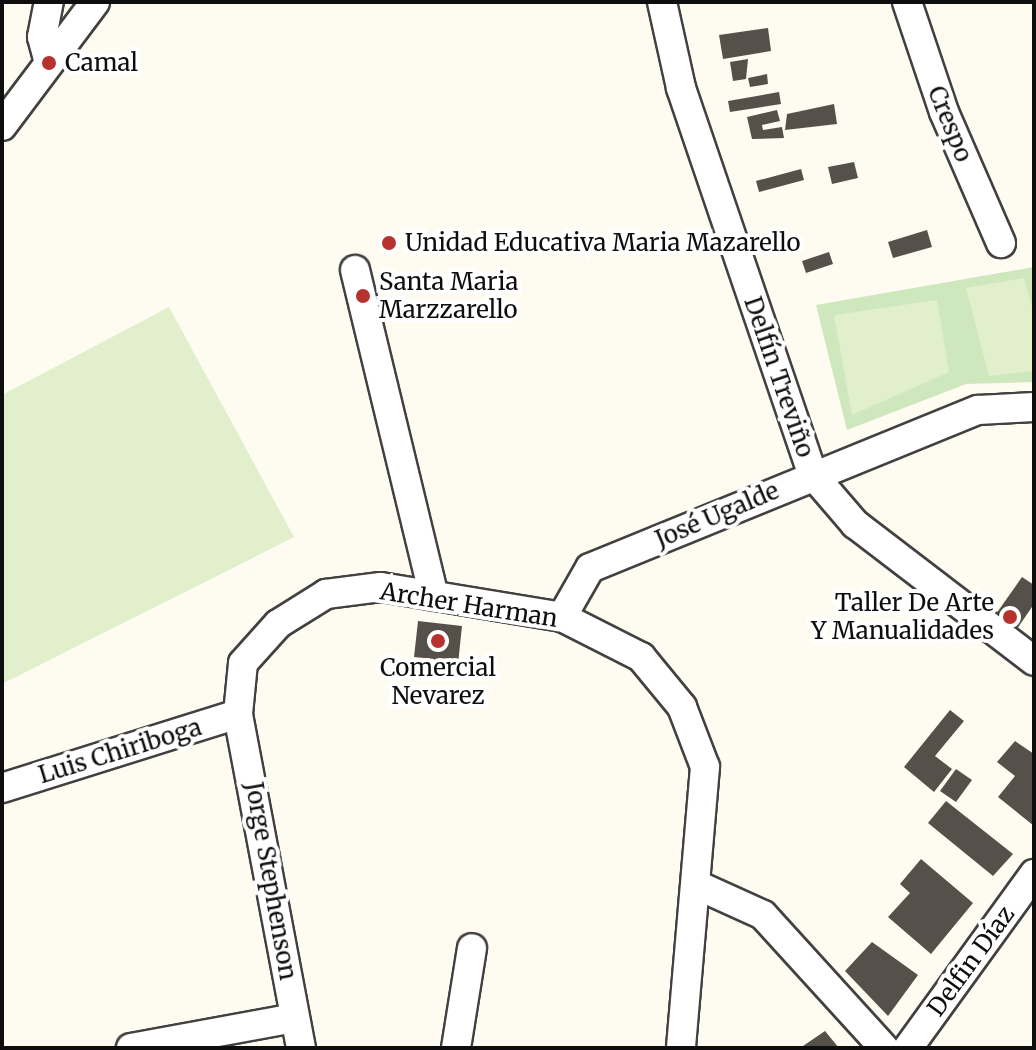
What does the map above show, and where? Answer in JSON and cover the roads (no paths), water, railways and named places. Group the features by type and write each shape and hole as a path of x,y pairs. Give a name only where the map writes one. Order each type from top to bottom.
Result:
{"street":[{"path":"49,2 42,37 49,63"},
{"path":"2,126 95,2"},
{"name":"Delfín Treviño","path":"662,2 681,88 813,475 855,524 1034,661"},
{"name":"Crespo","path":"907,2 944,112 1001,243"},
{"path":"355,270 434,596"},
{"name":"José Ugalde","path":"562,617 590,568 978,410 1034,407"},
{"name":"Archer Harman","path":"238,714 243,663 278,624 326,594 381,587 562,617 641,657 682,707 705,767 681,1048"},
{"name":"Luis Chiriboga","path":"2,788 238,714"},
{"name":"Jorge Stephenson","path":"238,714 301,1048"},
{"name":"Delfin Díaz","path":"908,1048 1034,874"},
{"path":"697,885 763,915 884,1048"},
{"path":"456,1048 472,948"},
{"path":"131,1048 294,1018"}],"place":[{"name":"Camal","path":"49,63"},
{"name":"Unidad Educativa Maria Mazarello","path":"389,243"},
{"name":"Santa Maria Marzzarello","path":"363,296"},
{"name":"Taller De Arte Y Manualidades","path":"1010,617"},
{"name":"Comercial Nevarez","path":"438,641"}]}
